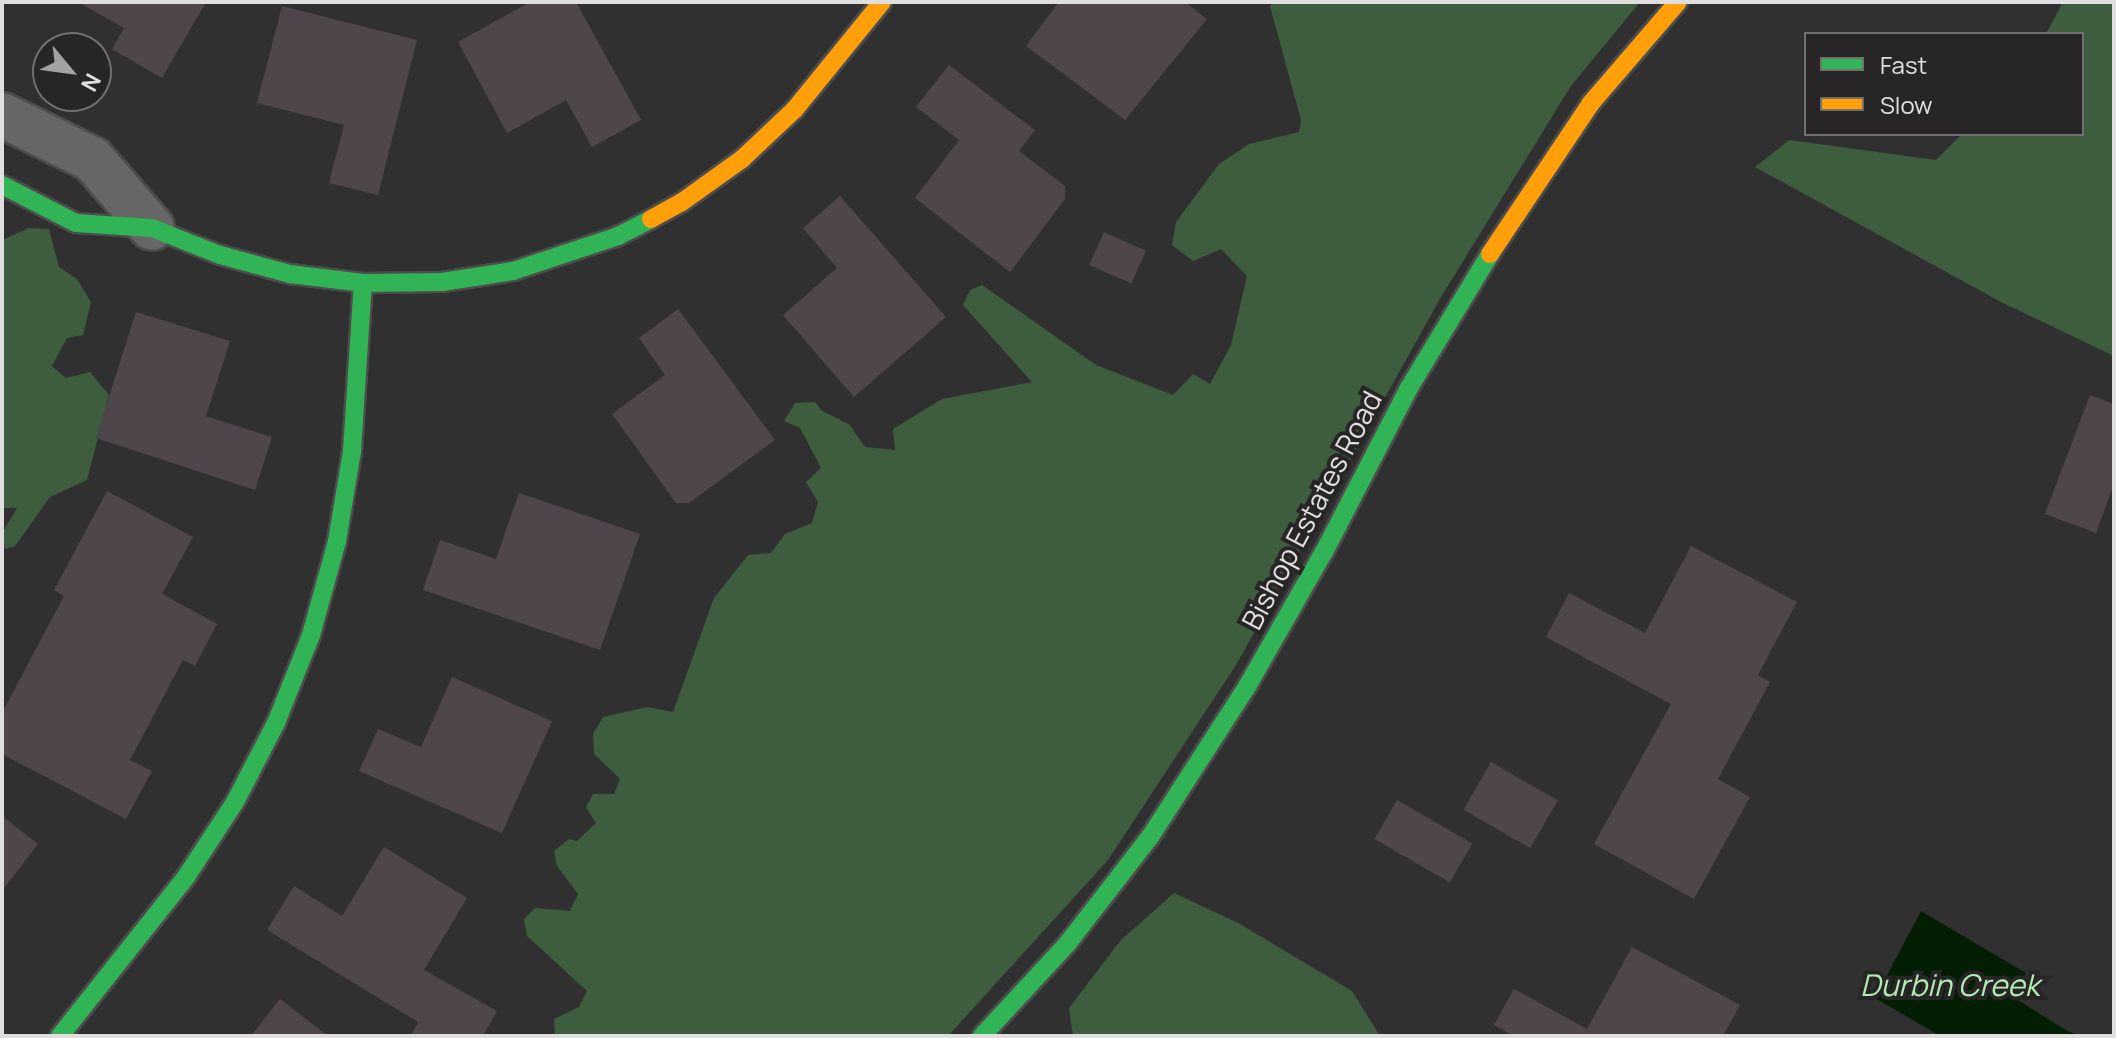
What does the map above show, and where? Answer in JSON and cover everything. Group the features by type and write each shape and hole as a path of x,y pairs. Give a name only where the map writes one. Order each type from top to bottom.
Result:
{"street":[{"path":"2,185 76,223 152,228 220,255 276,270 363,283 442,282 513,271 618,236 682,202 742,159 795,109 882,2"},
{"name":"Bishop Estates Road","path":"982,1036 1068,943 1150,837 1248,685 1324,552 1409,388 1507,226 1591,103 1678,2"},
{"path":"2,115 92,159 152,228"},
{"path":"60,1036 186,877 235,802 276,723 311,635 337,541 352,451 363,283"}],"shaded area":[{"path":"1273,2 1640,2 1571,86 1441,297 1236,665 1108,860 948,1036 555,1036 554,1019 579,1007 587,991 527,936 524,919 535,908 570,911 578,894 557,866 554,851 569,839 577,841 596,823 586,807 593,794 614,794 620,779 594,754 593,734 603,717 648,707 673,712 714,598 748,555 771,553 785,534 812,523 818,502 806,482 821,468 800,428 784,421 795,403 815,402 821,410 850,425 865,447 895,450 893,429 942,399 1032,382 963,305 970,290 982,285 1096,365 1173,395 1193,374 1210,384 1231,345 1247,276 1221,249 1193,261 1172,245 1176,222 1219,164 1249,144 1299,132 1301,120 1270,6"},
{"path":"2063,2 2114,2 2114,356 2001,302 1755,167 1789,140 1936,160 1960,136 2084,136 2084,32 2047,32"},
{"path":"29,228 49,229 59,267 77,279 91,302 83,335 67,338 52,366 66,378 90,372 109,395 87,480 50,497 15,546 5,549 2,533 17,508 2,508 2,240"},
{"path":"1174,893 1240,924 1352,991 1380,1036 1073,1036 1069,1008 1120,941"}],"water":[{"name":"Durbin Creek","path":"1921,911 2026,973 2013,997 2069,1032 2085,1036 1940,1036 1875,998"}],"building":[{"path":"78,2 206,2 162,78 112,49 124,28"},
{"path":"530,2 576,2 641,120 592,147 566,100 507,133 458,42"},
{"path":"1059,2 1185,2 1207,19 1125,120 1026,46"},
{"path":"282,6 417,40 378,195 329,183 344,125 257,103"},
{"path":"949,65 1035,130 1019,151 1065,186 1065,199 1010,272 915,198 959,140 916,107"},
{"path":"840,196 946,317 854,397 783,315 837,268 803,228"},
{"path":"1104,232 1146,251 1131,284 1089,265"},
{"path":"678,309 775,440 689,503 676,503 612,414 665,375 639,338"},
{"path":"136,312 230,341 206,416 272,437 255,490 96,438"},
{"path":"2090,395 2114,404 2114,484 2096,533 2045,514"},
{"path":"107,491 193,537 162,594 217,624 195,666 183,660 130,760 152,771 126,819 2,754 2,713 64,596 54,590"},
{"path":"519,493 640,534 600,650 423,590 440,540 496,559"},
{"path":"1691,546 1797,602 1758,675 1770,682 1718,779 1750,797 1694,899 1594,844 1671,704 1546,637 1569,593 1645,633"},
{"path":"452,677 552,721 502,833 359,771 378,729 421,747"},
{"path":"1491,762 1558,800 1530,848 1464,810"},
{"path":"1397,800 1472,843 1450,882 1374,839"},
{"path":"2,816 38,844 2,891"},
{"path":"384,847 467,898 424,970 497,1011 483,1036 411,1036 418,1022 267,930 294,886 342,916"},
{"path":"1632,947 1740,1005 1723,1036 1514,1036 1494,1025 1514,989 1587,1029"},
{"path":"280,999 328,1036 251,1036"}],"traffic: fast":[{"path":"2,185 76,223 152,228 220,255 290,274 363,283 442,282 513,271 618,236 651,219"},
{"path":"982,1036 1068,943 1150,837 1248,685 1324,552 1409,388 1490,254"},
{"path":"60,1036 186,877 235,802 276,723 311,635 337,541 352,451 363,283"}],"traffic: slow":[{"path":"651,219 682,202 742,159 795,109 882,2"},
{"path":"1490,254 1591,103 1678,2"}]}
